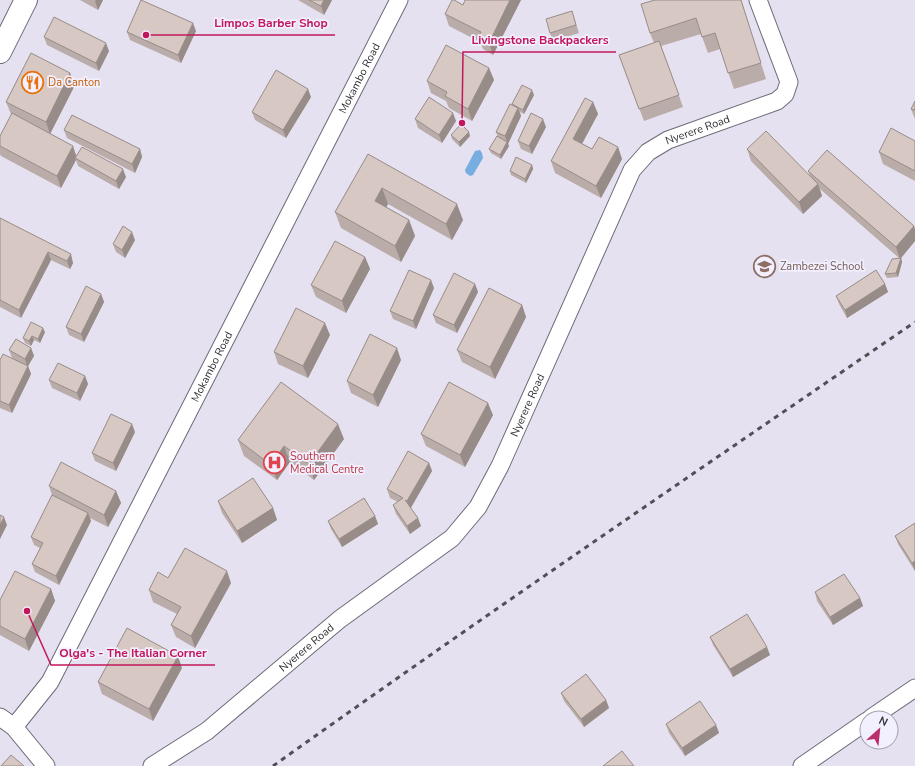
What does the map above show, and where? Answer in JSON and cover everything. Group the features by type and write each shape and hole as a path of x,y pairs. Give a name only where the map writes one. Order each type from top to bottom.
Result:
{"highway":[{"path":"0,52 26,0"}],"street":[{"name":"Mokambo Road","path":"14,727 50,682 399,0"},
{"name":"Nyerere Road","path":"152,766 207,731 340,619 452,538 478,507 503,459 632,170 648,152 668,140 777,102 785,94 789,82 758,0"},
{"path":"883,710 915,688"},
{"path":"0,717 14,727 46,766"},
{"path":"802,766 859,727"}],"water":[{"path":"480,150 483,158 473,175 470,176 465,170 475,151"}],"building":[{"path":"141,0 193,23 178,55 127,32"},
{"path":"309,0 324,0 321,6"},
{"path":"452,0 463,5 465,0 510,0 489,43 478,37 481,32 445,14"},
{"path":"655,0 741,0 761,63 728,73 715,33 702,37 696,18 650,33 641,4"},
{"path":"572,11 576,25 550,33 546,19"},
{"path":"54,17 106,43 96,63 44,37"},
{"path":"659,41 679,95 639,109 619,55"},
{"path":"446,45 489,68 468,109 445,96 447,92 427,81"},
{"path":"31,53 70,73 46,122 6,102"},
{"path":"276,70 308,89 283,130 252,112"},
{"path":"522,85 532,90 523,110 512,104"},
{"path":"429,97 453,113 439,135 415,119"},
{"path":"585,98 593,102 573,139 592,149 599,137 618,147 596,186 551,161"},
{"path":"915,101 915,110 911,109"},
{"path":"510,104 518,108 505,136 496,132"},
{"path":"12,113 73,146 57,176 0,146 0,136"},
{"path":"531,113 543,119 529,146 518,141"},
{"path":"72,115 140,149 132,164 64,130"},
{"path":"461,124 469,132 459,142 451,135"},
{"path":"891,128 915,141 915,171 879,152"},
{"path":"766,131 818,184 799,202 747,149"},
{"path":"497,136 507,142 500,155 489,149"},
{"path":"82,147 123,169 116,181 75,158"},
{"path":"827,150 914,226 896,247 808,171"},
{"path":"368,154 457,204 446,224 382,188 375,201 409,220 395,246 335,212"},
{"path":"516,157 532,165 525,179 510,171"},
{"path":"0,218 71,254 67,261 48,252 19,310 0,300"},
{"path":"123,226 132,232 122,250 113,244"},
{"path":"335,241 365,257 342,301 311,285"},
{"path":"901,258 896,273 885,274 892,259"},
{"path":"409,270 431,280 413,321 390,311"},
{"path":"876,270 885,284 845,310 836,296"},
{"path":"454,273 475,284 454,325 433,315"},
{"path":"86,286 101,294 81,334 66,327"},
{"path":"489,288 522,305 490,367 457,350"},
{"path":"296,308 325,323 303,366 274,352"},
{"path":"31,322 43,328 38,339 32,336 29,341 23,338"},
{"path":"370,334 397,348 373,395 347,381"},
{"path":"16,339 31,348 25,359 9,350"},
{"path":"3,354 28,366 9,405 0,401 0,360"},
{"path":"58,363 85,376 77,393 49,380"},
{"path":"281,382 338,424 309,464 284,446 271,465 238,440"},
{"path":"449,382 488,403 460,455 421,434"},
{"path":"111,414 132,424 113,463 92,453"},
{"path":"408,451 429,463 407,501 405,500 418,518 407,526 393,505 403,498 387,489"},
{"path":"61,462 116,491 104,515 49,486"},
{"path":"253,478 273,508 237,531 218,501"},
{"path":"52,495 88,513 56,576 32,564 43,543 31,537"},
{"path":"364,498 375,516 339,539 328,521"},
{"path":"0,515 4,517 0,525"},
{"path":"915,523 915,561 912,563 895,536"},
{"path":"185,548 227,571 191,636 171,625 181,607 149,590 158,572 168,578"},
{"path":"15,571 51,589 25,639 0,626 0,600"},
{"path":"844,574 860,598 830,617 815,592"},
{"path":"747,614 767,647 730,669 710,637"},
{"path":"127,628 178,656 149,709 98,682"},
{"path":"586,674 606,700 581,719 561,693"},
{"path":"700,701 716,725 682,748 666,724"},
{"path":"622,751 634,766 603,766"},
{"path":"11,755 24,766 1,766"}],"railway":[{"path":"273,766 673,487 915,322"}],"place":[{"name":"Limpos Barber Shop","path":"146,35"},
{"name":"Da Canton","path":"33,82"},
{"name":"Livingstone Backpackers","path":"462,123"},
{"name":"Zambezei School","path":"764,266"},
{"name":"Southern Medical Centre","path":"275,462"},
{"name":"Olga's - The Italian Corner","path":"27,611"}]}
